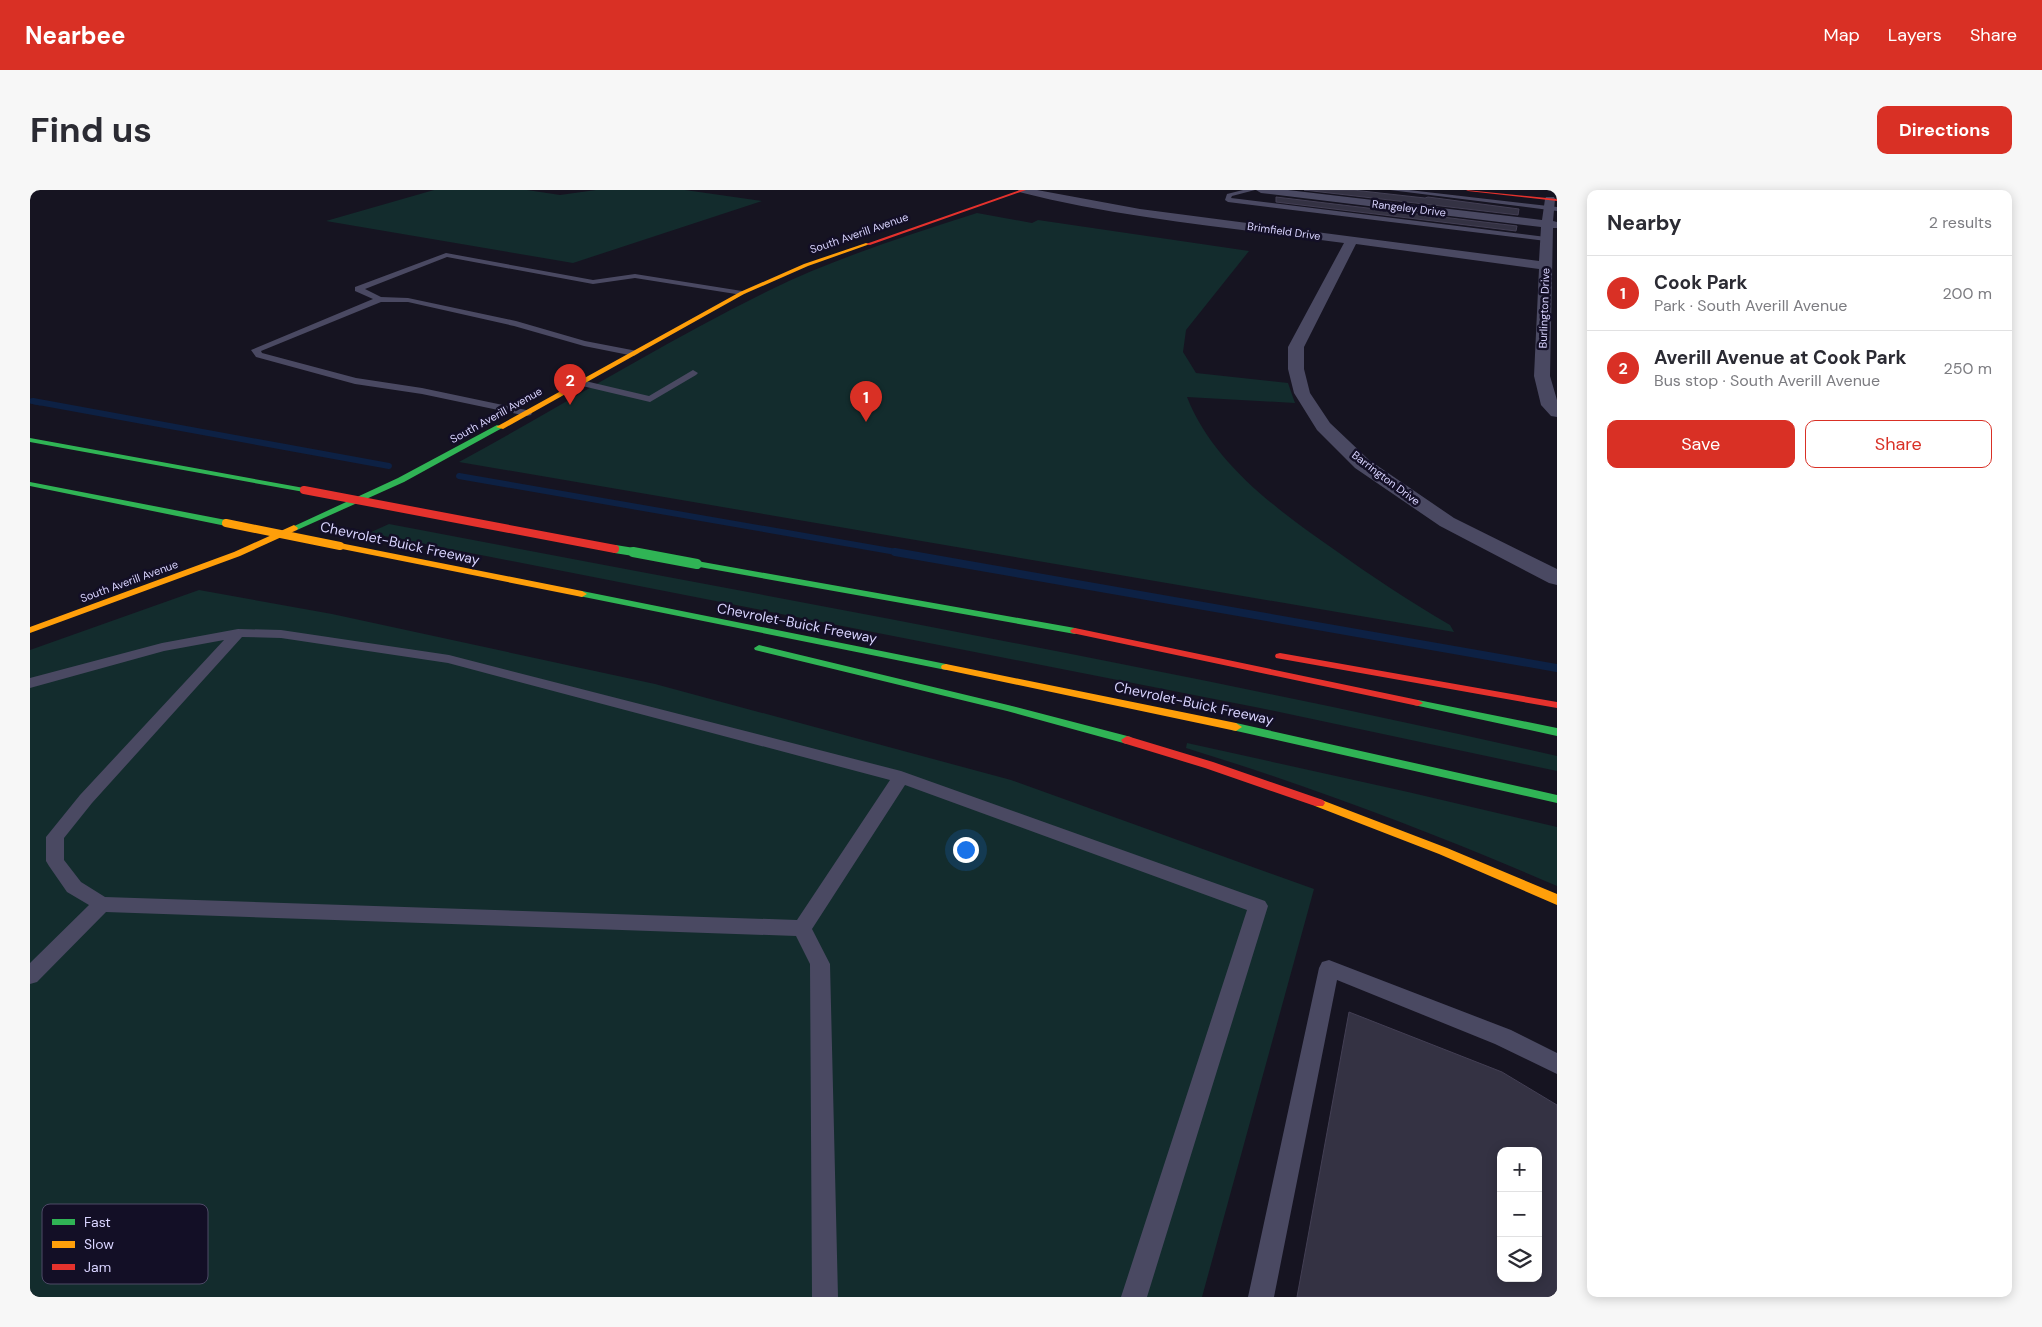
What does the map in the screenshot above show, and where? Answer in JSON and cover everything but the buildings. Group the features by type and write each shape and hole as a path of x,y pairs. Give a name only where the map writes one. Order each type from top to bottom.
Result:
{"main road":[{"name":"South Averill Avenue","path":"30,630 166,581 277,538 401,480 527,413 742,293 825,258 1023,190"},
{"path":"1468,190 1553,204"},
{"path":"30,440 697,564 1106,636 1258,670 1557,732"},
{"name":"Chevrolet-Buick Freeway","path":"30,484 1168,712 1557,799"},
{"path":"443,567 632,616"},
{"path":"1106,636 1221,650"},
{"path":"746,645 1030,714 1188,759 1310,800 1377,825 1557,900"},
{"path":"1270,655 1557,705"}],"street":[{"name":"Brimfield Drive","path":"1023,190 1132,211 1545,266"},
{"name":"Rangeley Drive","path":"1261,190 1552,225"},
{"name":"Burlington Drive","path":"1553,204 1552,225 1546,239 1542,376 1550,406 1557,412"},
{"name":"Barrington Drive","path":"1352,240 1296,347 1296,368 1302,393 1323,426 1362,464 1446,522 1557,578"}],"lane":[{"path":"1252,190 1230,195 1228,200 1546,239"},
{"path":"1393,190 1553,204"},
{"path":"380,299 358,288 446,255 592,282 635,276 742,293"},
{"path":"527,413 422,391 356,381 259,355 256,350 264,345 380,299 408,300 516,324 584,344 634,353"},
{"path":"581,383 650,399 693,373"},
{"path":"238,634 86,799 55,838 55,861 74,887 102,904 802,928"},
{"path":"30,683 162,647 238,634 281,634 449,659 901,777 1258,906 1134,1297"},
{"path":"802,928 901,777"},
{"path":"30,976 102,904"},
{"path":"802,928 820,964 825,1297"},
{"path":"1261,1297 1329,968 1503,1036 1557,1064"}],"green space":[{"path":"434,190 527,190 560,195 596,190 685,190 762,201 573,263 326,221"},
{"path":"977,213 1032,223 1038,220 1249,251 1186,330 1183,352 1196,373 1288,383 1295,403 1187,397 1198,421 1230,463 1248,483 1268,500 1361,568 1450,625 1454,632 459,462 651,353 768,291 845,258"},
{"path":"389,524 974,635 1266,693 1557,756 1557,771 1260,708 369,533"},
{"path":"199,590 332,614 655,684 1011,780 1314,889 1202,1297 30,1297 30,650"},
{"path":"1187,743 1557,827 1557,886 1374,812 1186,748"}],"waterway":[{"path":"30,401 40,403"},
{"path":"33,401 389,466"},
{"path":"459,476 902,553"},
{"path":"895,552 1557,668"}],"traffic: fast":[{"path":"294,528 401,480 500,427"},
{"path":"30,440 304,490"},
{"path":"30,484 226,523"},
{"path":"615,549 697,564"},
{"path":"697,564 1075,631"},
{"path":"582,594 946,667"},
{"path":"759,648 1008,708 1127,740"},
{"path":"1418,703 1557,732"},
{"path":"1236,727 1557,799"}],"traffic: slow":[{"path":"500,427 742,293 806,265 868,244"},
{"path":"226,523 340,546"},
{"path":"30,630 237,554 294,528"},
{"path":"340,546 582,594"},
{"path":"946,667 1236,727"},
{"path":"1319,803 1443,851 1557,900"}],"traffic: jam":[{"path":"868,244 1024,190"},
{"path":"1468,190 1557,200"},
{"path":"304,490 615,549"},
{"path":"1075,631 1418,703"},
{"path":"1280,656 1557,705"},
{"path":"1127,740 1209,765 1319,803"}],"place":[{"name":"Averill Avenue at Cook Park","path":"570,405"},
{"name":"Cook Park","path":"866,422"}]}
